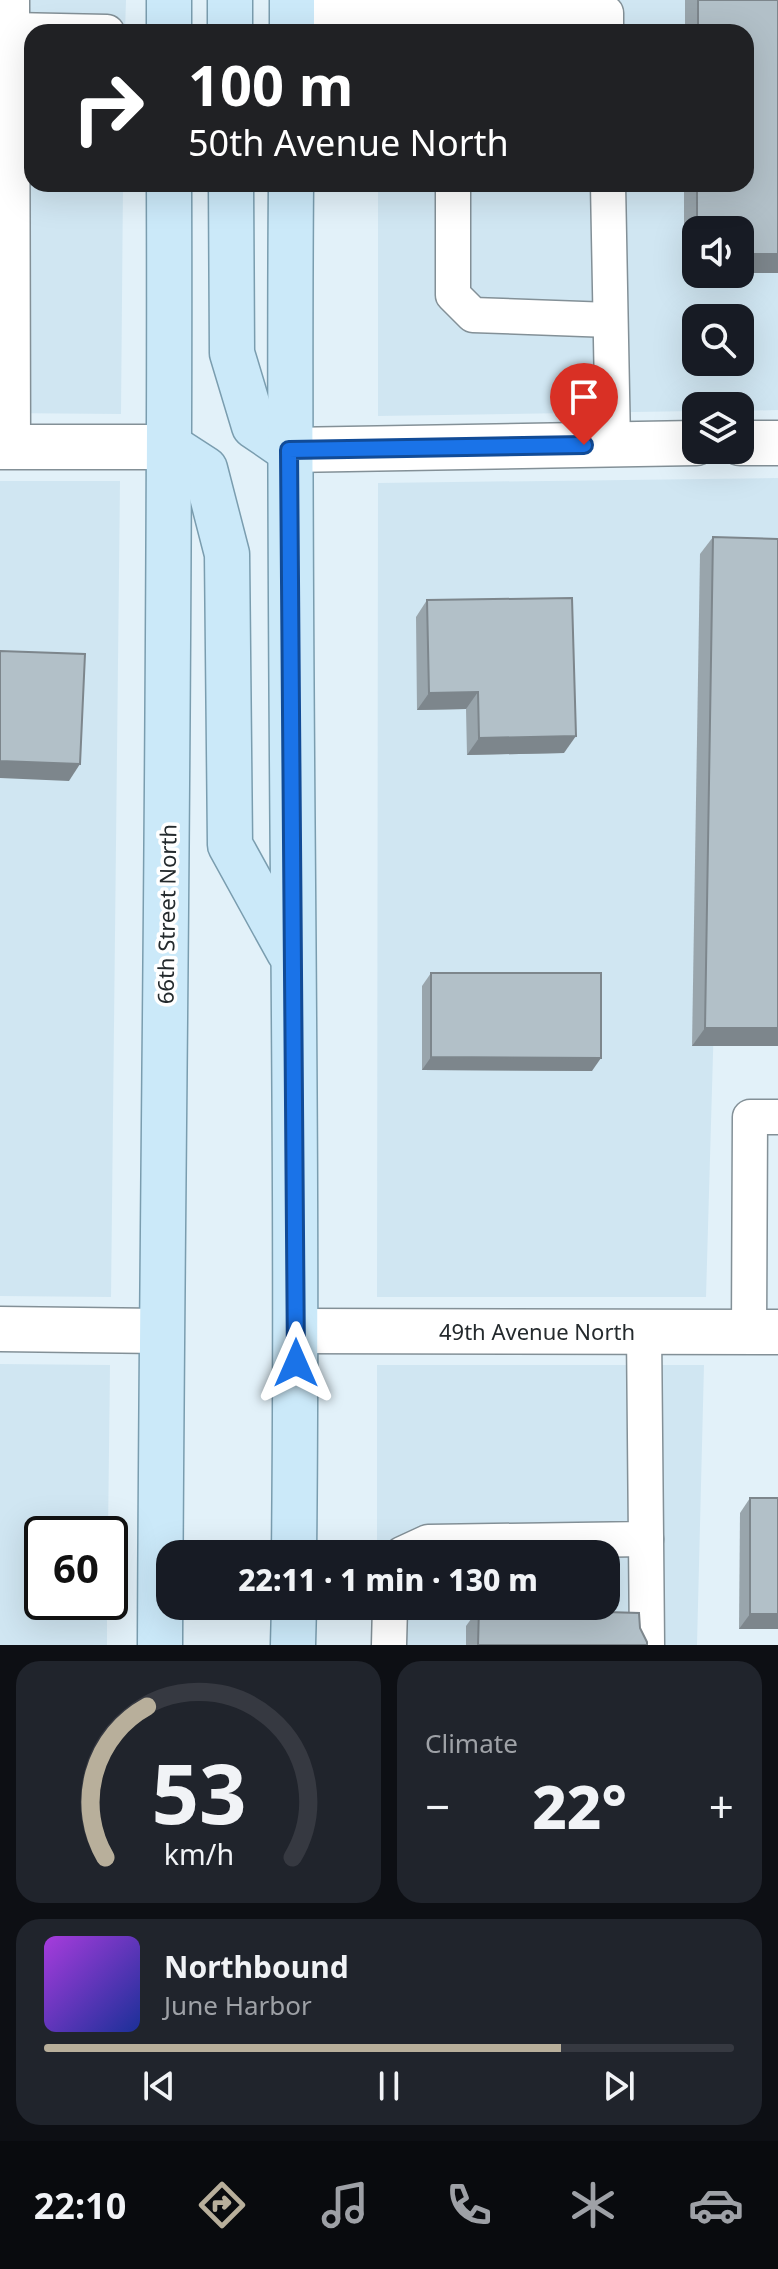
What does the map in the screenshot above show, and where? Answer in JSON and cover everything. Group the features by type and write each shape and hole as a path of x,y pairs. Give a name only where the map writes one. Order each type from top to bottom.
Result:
{"main road":[{"path":"169,0 169,24"},
{"path":"230,0 230,24"},
{"name":"66th Street North","path":"160,1645 171,447 169,192"},
{"path":"231,192 232,353 254,426 289,450"},
{"path":"291,192 289,450 297,1331 294,1540"},
{"path":"171,447 205,469 227,554 230,845 292,957"},
{"path":"293,1645 294,1620"}],"street":[{"path":"289,450 682,443"},
{"path":"754,443 778,443"},
{"path":"6,447 171,447"},
{"path":"0,1329 161,1331"},
{"name":"49th Avenue North","path":"297,1331 764,1332"}],"lane":[{"path":"292,13 452,20 606,13 606,24"},
{"path":"6,447 12,15 62,24"},
{"path":"453,192 453,295 473,315 610,320"},
{"path":"608,192 613,444"},
{"path":"764,1332 750,1117 778,1117"},
{"path":"644,1331 647,1645"},
{"path":"573,1540 646,1539"},
{"path":"389,1645 390,1620"}],"shaded area":[{"path":"0,0 126,0 125,24 24,24 24,192 123,192 121,414 0,413"},
{"path":"379,0 778,0 778,410 754,411 754,392 682,392 682,411 378,416 378,192 754,192 754,24 379,24"},
{"path":"778,478 778,909 717,915 706,1297 377,1297 378,483"},
{"path":"0,481 120,481 111,1297 0,1296"},
{"path":"0,1364 110,1365 108,1516 24,1516 24,1620 107,1620 107,1645 0,1645"},
{"path":"377,1365 704,1365 697,1645 377,1645 377,1620 620,1620 620,1540 377,1540"}],"building":[{"path":"698,0 778,0 778,254 754,254 754,216 697,216 697,192 754,192 754,24 698,24"},
{"path":"713,537 778,539 778,1028 705,1028"},
{"path":"572,598 576,736 479,738 478,692 429,693 427,600"},
{"path":"0,651 85,654 80,764 0,761"},
{"path":"431,973 601,973 601,1058 431,1057"},
{"path":"750,1498 778,1498 778,1614 750,1614"},
{"path":"620,1612 639,1613 640,1628 647,1642 647,1645 478,1645 479,1620 620,1620"}],"route":[{"path":"296,1363 289,450 584,445"}]}
